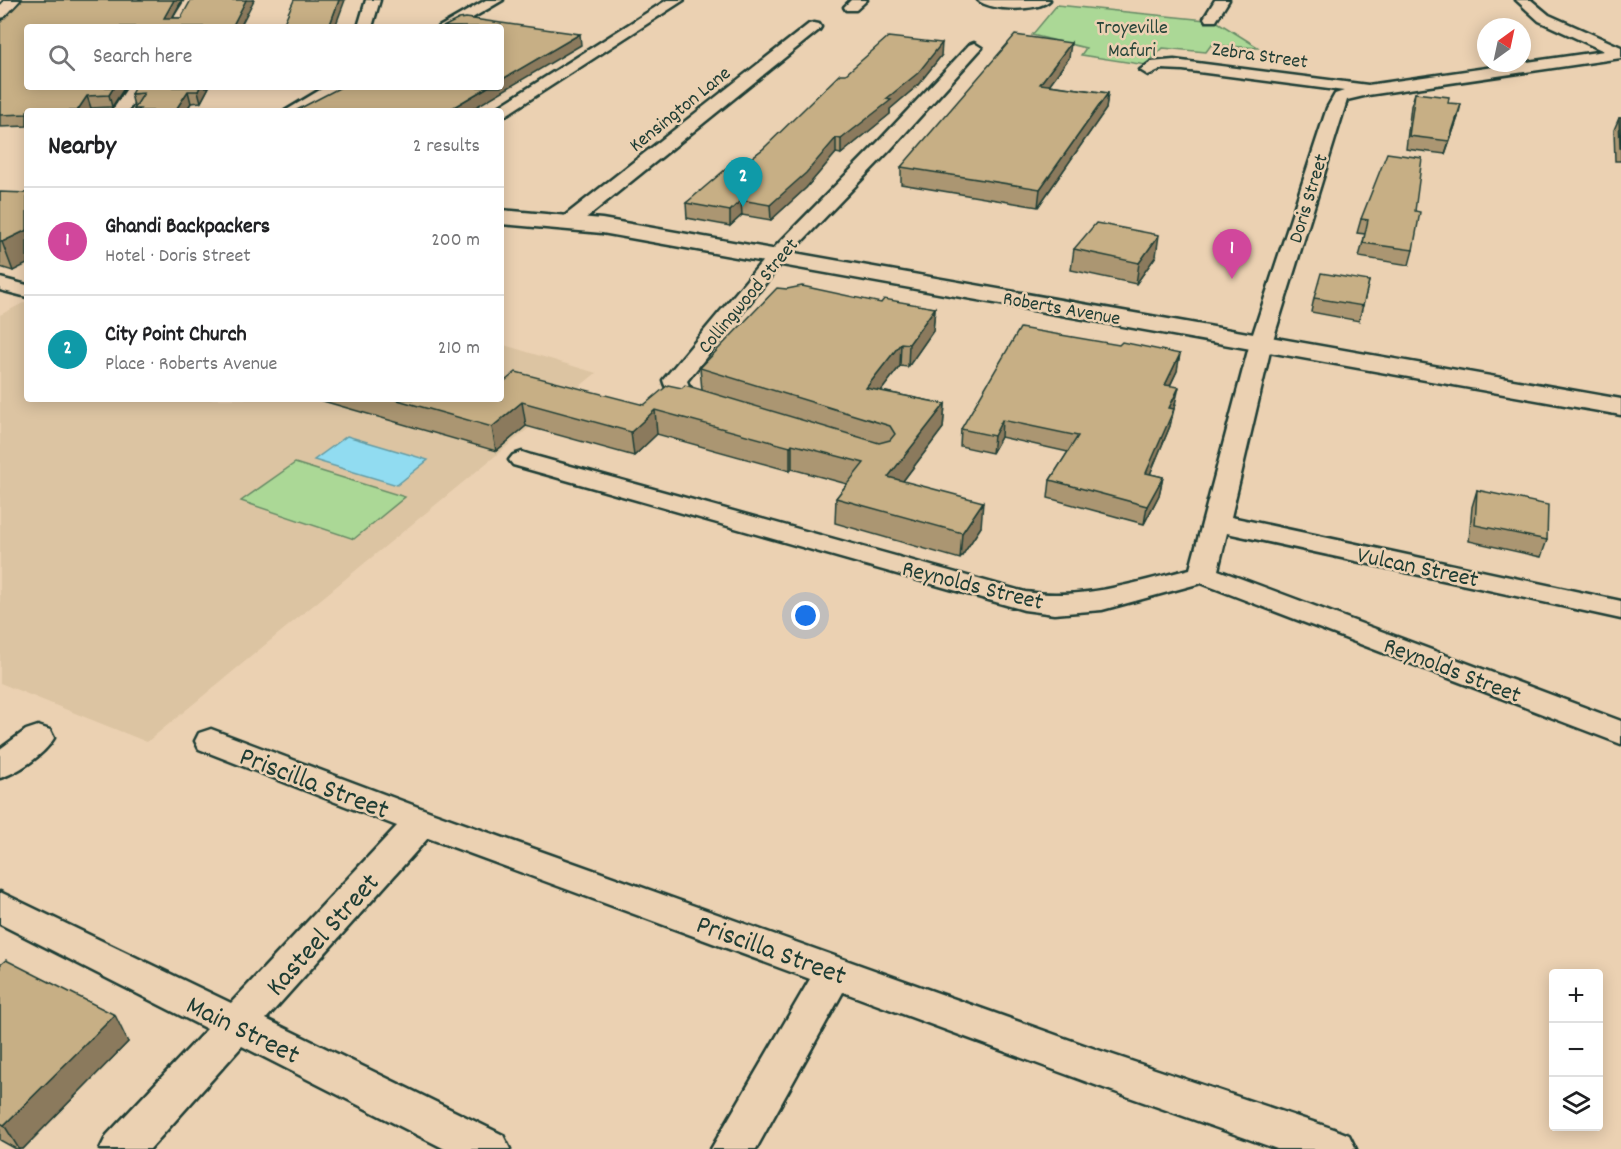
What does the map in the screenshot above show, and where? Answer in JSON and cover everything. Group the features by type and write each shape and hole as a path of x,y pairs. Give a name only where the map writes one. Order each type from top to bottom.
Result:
{"main road":[{"name":"Roberts Avenue","path":"504,217 570,222 777,256 1621,407"}],"street":[{"path":"0,14 13,0"},
{"path":"177,24 192,0"},
{"path":"366,24 373,0"},
{"path":"452,24 496,0"},
{"path":"504,108 677,0"},
{"path":"985,0 1030,5 1043,0"},
{"path":"1211,18 1222,0"},
{"path":"1523,0 1544,18 1621,53"},
{"name":"Kensington Lane","path":"570,222 814,27"},
{"name":"Collingwood Street","path":"726,411 694,401 676,386 675,381 777,256 884,146 974,48"},
{"name":"Doris Street","path":"1203,574 1261,343 1335,108 1341,97 1367,90 1621,53"},
{"name":"Zebra Street","path":"1148,70 1154,65 1183,65 1367,90"},
{"path":"122,108 134,90"},
{"path":"298,108 332,90"},
{"path":"0,284 24,290"},
{"name":"Reynolds Street","path":"522,460 1024,602 1054,605 1102,601 1203,574 1621,733"},
{"name":"Vulcan Street","path":"1216,522 1621,610"},
{"path":"0,766 38,738"},
{"name":"Priscilla Street","path":"211,741 422,822 1098,1068 1334,1149"},
{"name":"Kasteel Street","path":"122,1149 422,822"},
{"name":"Main Street","path":"0,907 488,1149"},
{"path":"733,1149 834,971"}],"shaded area":[{"path":"24,303 24,402 504,402 504,345 596,373 147,742 0,683 0,315"}],"green space":[{"name":"Troyeville Mafuri","path":"1057,5 1216,21 1259,48 1211,45 1206,52 1163,48 1146,65 1081,55 1086,48 1032,35"},
{"path":"295,463 405,497 354,539 241,501"}],"water":[{"path":"347,436 428,460 397,485 314,460"}],"building":[{"path":"22,0 174,0 164,18 181,18 191,0 246,0 234,24 24,24 24,90 112,90 109,95 87,96 79,108 24,108 24,114 0,115 0,23"},
{"path":"294,0 339,0 330,24 283,24"},
{"path":"466,18 580,34 504,78 504,24 449,24"},
{"path":"1015,35 1071,43 1040,84 1108,93 1040,189 901,167"},
{"path":"888,37 942,43 918,73 886,99 891,100 841,139 836,138 806,173 770,205 741,200 730,211 686,203 726,169 735,170 763,149 840,74 846,74"},
{"path":"133,90 198,90 188,91 177,108 135,108 144,93 131,94"},
{"path":"335,90 483,90 452,108 301,108"},
{"path":"1415,93 1449,97 1448,103 1461,104 1449,141 1409,136"},
{"path":"1619,118 1621,118 1621,148 1620,148"},
{"path":"1387,153 1422,158 1415,211 1420,212 1413,250 1363,243 1368,220 1361,219"},
{"path":"0,192 24,193 24,231 0,241"},
{"path":"1096,223 1159,235 1139,263 1074,249"},
{"path":"1321,273 1369,281 1363,306 1314,298"},
{"path":"802,286 881,303 884,299 935,308 909,344 901,343 866,388 945,404 888,477 983,502 962,533 836,498 864,463 792,444 790,447 655,410 631,432 522,402 492,427 404,402 504,402 504,382 516,372 644,405 668,385 682,388 685,385 879,443 890,440 895,434 890,426 700,368 777,288"},
{"path":"1020,328 1119,345 1122,342 1180,354 1165,385 1179,387 1169,408 1174,409 1146,473 1163,477 1147,506 1050,480 1078,436 1002,420 994,436 961,429"},
{"path":"1477,490 1548,505 1547,540 1475,525"},
{"path":"6,960 115,1015 4,1125 0,1123 0,965"}],"place":[{"name":"City Point Church","path":"743,207"},
{"name":"Ghandi Backpackers","path":"1232,279"}]}
